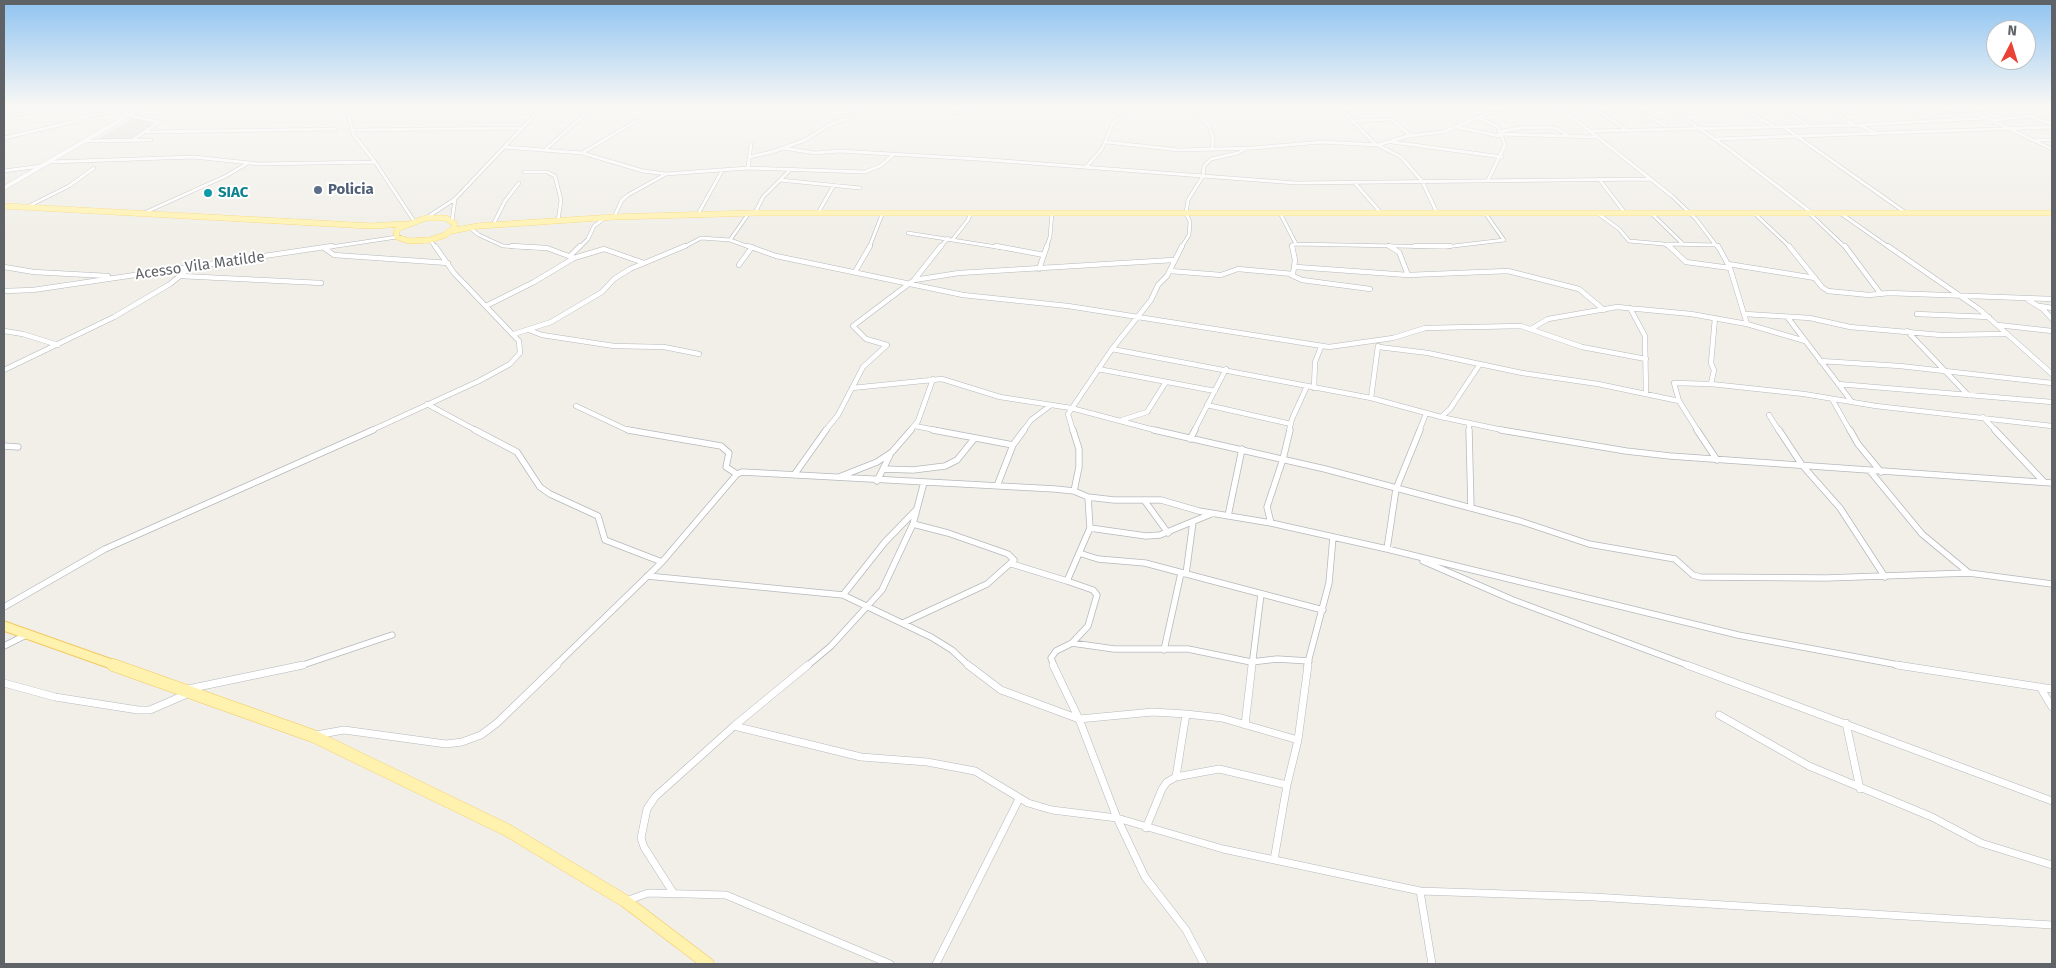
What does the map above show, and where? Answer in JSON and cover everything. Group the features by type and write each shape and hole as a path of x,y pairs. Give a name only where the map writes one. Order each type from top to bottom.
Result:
{"main road":[{"path":"4,207 379,227 406,224 426,218 437,218 478,226"},
{"path":"379,227 409,241 430,240 468,227 478,226 614,217 752,213 2052,213"},
{"path":"451,232 454,228 453,221"},
{"path":"396,235 406,224"},
{"path":"4,626 313,736 507,830 625,901 708,964"}],"street":[{"path":"4,188 71,150"},
{"path":"366,150 414,221"},
{"path":"426,218 454,199 501,150"},
{"path":"557,150 582,153 643,171 666,174 748,168 789,171 869,172 880,166 893,154"},
{"path":"582,153 587,150"},
{"path":"748,168 750,150"},
{"path":"749,157 775,150"},
{"path":"797,150 815,153 839,151 893,154 1296,183 1422,180 1650,179"},
{"path":"1086,167 1099,150"},
{"path":"1074,491 1079,467 1080,449 1068,418 1071,408 1112,349 1137,316 1152,300 1158,285 1170,271 1173,260 1189,235 1190,222 1186,213 1190,196 1203,176 1204,166 1211,159 1243,150"},
{"path":"1389,150 1399,155 1422,180 1437,213"},
{"path":"1452,150 1502,157"},
{"path":"1488,180 1502,157 1504,150"},
{"path":"1614,150 1689,213 1716,244 1729,266 1747,324"},
{"path":"1730,150 1811,213 1851,252 1880,293"},
{"path":"1818,150 1906,213"},
{"path":"50,162 194,157 248,163 375,162"},
{"path":"141,214 226,176 248,163"},
{"path":"4,171 41,166"},
{"path":"26,208 69,186 94,168"},
{"path":"698,214 722,171"},
{"path":"730,240 763,197 789,171"},
{"path":"524,172 547,172 555,176 561,200 558,221"},
{"path":"614,217 622,200 628,195 666,174"},
{"path":"780,180 860,188"},
{"path":"1599,180 1625,213"},
{"path":"1354,182 1382,214"},
{"path":"493,225 505,201 519,183"},
{"path":"818,212 834,185"},
{"path":"453,221 454,199"},
{"path":"855,272 867,253 883,212"},
{"path":"914,280 968,220 972,212"},
{"path":"1040,269 1052,225 1052,212"},
{"path":"1280,213 1296,244"},
{"path":"1291,275 1296,267 1292,245 1296,244 1445,247 1504,240 1485,213"},
{"path":"1597,213 1619,229 1629,241 1664,244 1716,244"},
{"path":"1651,213 1683,244"},
{"path":"1754,213 1787,243 1822,287 1828,291 1864,295 1880,293 1959,294 2052,299"},
{"path":"1840,213 1959,294 1998,325 2052,374"},
{"path":"486,306 534,282 572,257 588,239 594,226 604,218"},
{"path":"468,227 479,235 503,246 537,247 572,257 604,249 645,263"},
{"path":"908,233 1044,255"},
{"name":"Acesso Vila Matilde","path":"4,291 33,290 324,248 396,235"},
{"path":"514,334 566,314 602,292 619,276 702,237 730,240 752,246 770,254 963,295 1068,306 1137,316 1321,347 1375,342 1431,327 1517,326 1531,329 1582,348 1646,359"},
{"path":"4,607 105,550 479,382 510,364 516,358 521,346 514,334 486,306 430,240"},
{"path":"1664,244 1686,262 1815,278"},
{"path":"1385,245 1399,252 1405,263 1408,275"},
{"path":"739,265 752,246"},
{"path":"324,248 334,255 448,263"},
{"path":"794,475 818,439 838,415 863,367 887,346 866,339 853,326 906,284 914,280 958,273 1173,260"},
{"path":"4,267 34,272 119,277"},
{"path":"4,370 114,316 181,276 191,267"},
{"path":"1296,267 1408,275 1508,271 1579,289 1604,310"},
{"path":"1170,271 1220,275 1238,269 1291,275 1302,280 1370,288"},
{"path":"181,276 321,283"},
{"path":"2025,298 2039,306 2052,319"},
{"path":"2039,306 2052,308"},
{"path":"1531,329 1548,319 1613,307 1715,318 1747,324 1805,341"},
{"path":"1630,308 1644,332 1646,394"},
{"path":"1745,314 1817,319 1850,327 1948,335 2006,334"},
{"path":"1917,314 1988,317"},
{"path":"1710,384 1714,370 1711,363 1715,318"},
{"path":"1788,318 1852,402"},
{"path":"1998,325 2052,331"},
{"path":"528,330 542,335 614,346 642,348 664,346 699,354"},
{"path":"4,331 23,334 58,345"},
{"path":"1907,331 1968,395"},
{"path":"1375,342 1379,347 1428,353 1522,374 1598,384 1679,401"},
{"path":"1314,388 1316,358 1321,347"},
{"path":"1370,398 1379,347"},
{"path":"1112,349 1226,369 1370,398 1469,424 1618,450 1717,460 2052,483"},
{"path":"1820,361 1900,366 2052,383"},
{"path":"1441,417 1450,409 1480,364"},
{"path":"1098,369 1215,391"},
{"path":"1190,439 1226,369"},
{"path":"852,388 885,387 933,379 1000,397 1071,408 1190,439 1283,459 1471,508 1520,521 1590,544 1675,559 1693,575 1700,577 1884,576 1969,573 2052,584"},
{"path":"877,481 892,452 915,426 921,416 933,379"},
{"path":"1122,420 1146,412 1157,399 1166,382"},
{"path":"1717,460 1679,401 1673,384 1675,382 1804,394 1852,402 2052,426"},
{"path":"1838,384 2052,402"},
{"path":"1271,523 1266,509 1283,459 1291,424 1307,386"},
{"path":"1832,399 1858,444 1881,472"},
{"path":"427,404 517,452 540,487 550,494 593,512 598,516 605,540 662,562"},
{"path":"997,486 1013,445 1031,420 1052,405"},
{"path":"1207,405 1291,424"},
{"path":"576,406 625,429 721,446 729,453 726,467 737,474 794,475 877,481 997,486 1074,491 1088,497 1168,501 1212,514 1271,523 1387,549 1738,635 1903,666 2052,689"},
{"path":"1387,549 1396,490 1426,414"},
{"path":"1769,414 1802,465 1840,508 1884,576"},
{"path":"1983,417 2044,482"},
{"path":"1469,424 1471,508"},
{"path":"915,426 974,439 1013,445"},
{"path":"883,469 913,470 945,466 963,454 974,439"},
{"path":"4,446 18,446"},
{"path":"1228,516 1242,449"},
{"path":"836,478 871,465 892,452"},
{"path":"1870,471 1922,534 1969,573"},
{"path":"313,736 344,730 446,744 462,742 481,734 497,723 662,562 737,474"},
{"path":"674,894 644,847 641,838 647,809 655,797 734,726 831,646 868,605 887,582 913,524 924,482"},
{"path":"1067,581 1090,528 1088,497"},
{"path":"1144,500 1168,533"},
{"path":"843,594 885,542 917,510"},
{"path":"1090,528 1146,536 1168,533 1212,514"},
{"path":"1164,650 1184,574 1193,522"},
{"path":"903,623 987,584 1012,564 1013,557 948,533 913,524"},
{"path":"1274,860 1287,784 1298,740 1305,675 1330,583 1333,537"},
{"path":"1079,553 1098,559 1145,563 1323,610"},
{"path":"1411,556 1513,600 1846,723 2052,802"},
{"path":"1012,564 1097,592 1088,626 1072,643 1056,651 1051,658 1056,673 1079,719 1117,818 1145,878 1186,930 1204,964"},
{"path":"647,576 843,594 868,605 952,650 976,672 1001,690 1031,703 1079,719 1153,712 1186,714 1222,718 1298,740"},
{"path":"1244,725 1251,662 1262,594"},
{"path":"4,646 29,634"},
{"path":"4,683 55,696 138,710 156,708 188,690 294,668 392,635"},
{"path":"1072,643 1114,649 1188,649 1251,662 1277,659 1309,661"},
{"path":"2040,687 2052,707"},
{"path":"1176,777 1186,714"},
{"path":"1719,715 1809,766 1860,789 1932,817 1981,843 2052,865"},
{"path":"1846,723 1860,789"},
{"path":"734,726 860,758 928,762 975,770 1019,799 1052,810 1117,818 1223,849 1420,890 1594,897 2052,925"},
{"path":"1146,828 1166,782 1176,777 1220,769 1287,784"},
{"path":"936,964 1019,799"},
{"path":"1420,890 1432,964"},
{"path":"625,901 648,893 718,894 734,898 890,964"}],"place":[{"name":"Policia","path":"318,190"},
{"name":"SIAC","path":"208,193"}]}
